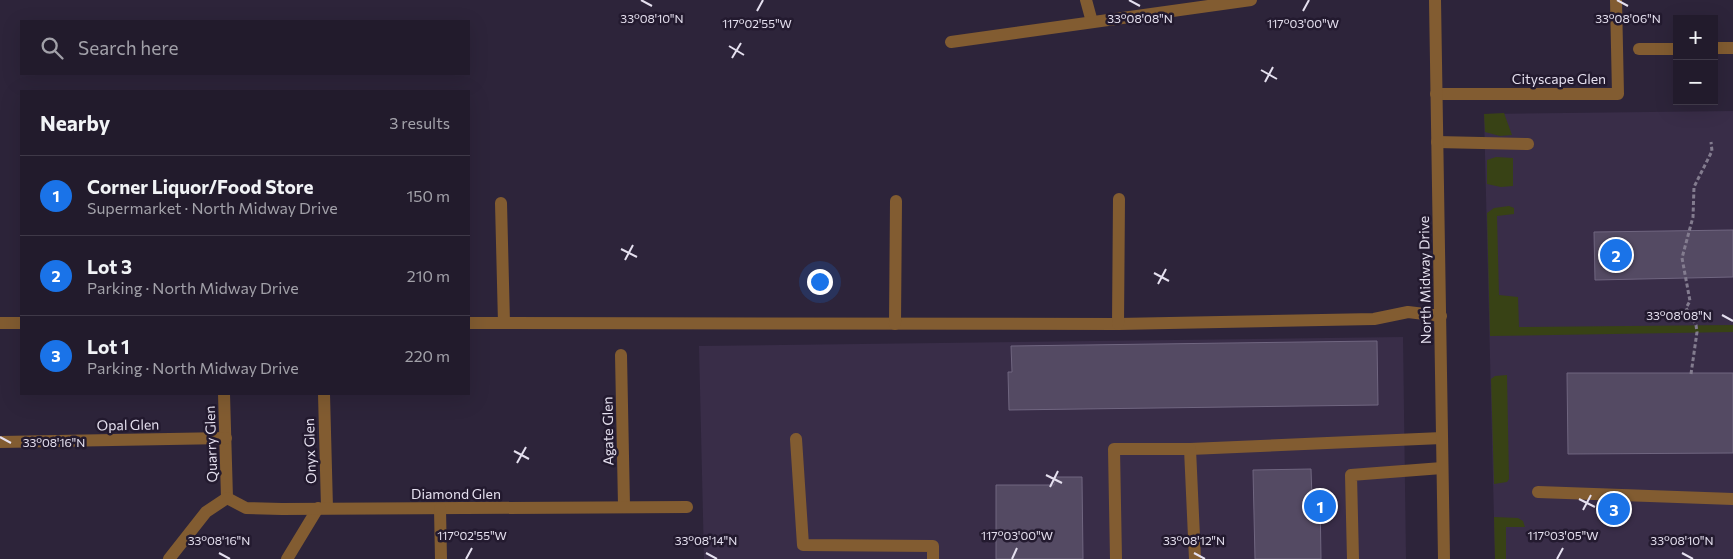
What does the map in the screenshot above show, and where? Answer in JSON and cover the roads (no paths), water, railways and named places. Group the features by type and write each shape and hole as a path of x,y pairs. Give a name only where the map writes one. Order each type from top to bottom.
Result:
{"street":[{"path":"1086,0 1092,22"},
{"path":"951,42 1251,0"},
{"name":"North Midway Drive","path":"1435,0 1444,559"},
{"name":"Cityscape Glen","path":"1436,94 1618,94 1616,0"},
{"path":"1718,48 1733,48"},
{"path":"1640,49 1673,49"},
{"path":"1437,142 1528,144"},
{"path":"1118,324 1119,199"},
{"path":"895,324 896,201"},
{"path":"501,203 504,324"},
{"path":"470,324 1118,324 1374,319 1408,312 1441,316"},
{"path":"0,323 20,323"},
{"name":"Agate Glen","path":"621,355 624,506"},
{"name":"Quarry Glen","path":"169,559 206,512 227,498 224,395"},
{"name":"Onyx Glen","path":"322,508 324,395"},
{"name":"Opal Glen","path":"0,442 226,438"},
{"path":"796,438 803,545 933,546 933,559"},
{"path":"1116,559 1114,449 1190,449 1442,438"},
{"path":"1190,449 1195,559"},
{"path":"1353,559 1351,475 1442,468"},
{"path":"1538,492 1733,499"},
{"name":"Diamond Glen","path":"227,498 246,508 687,507"},
{"path":"287,559 322,508"},
{"path":"440,509 441,559"}],"place":[{"name":"Lot 3","path":"1616,255"},
{"name":"Corner Liquor/Food Store","path":"1320,506"},
{"name":"Lot 1","path":"1614,509"}]}
